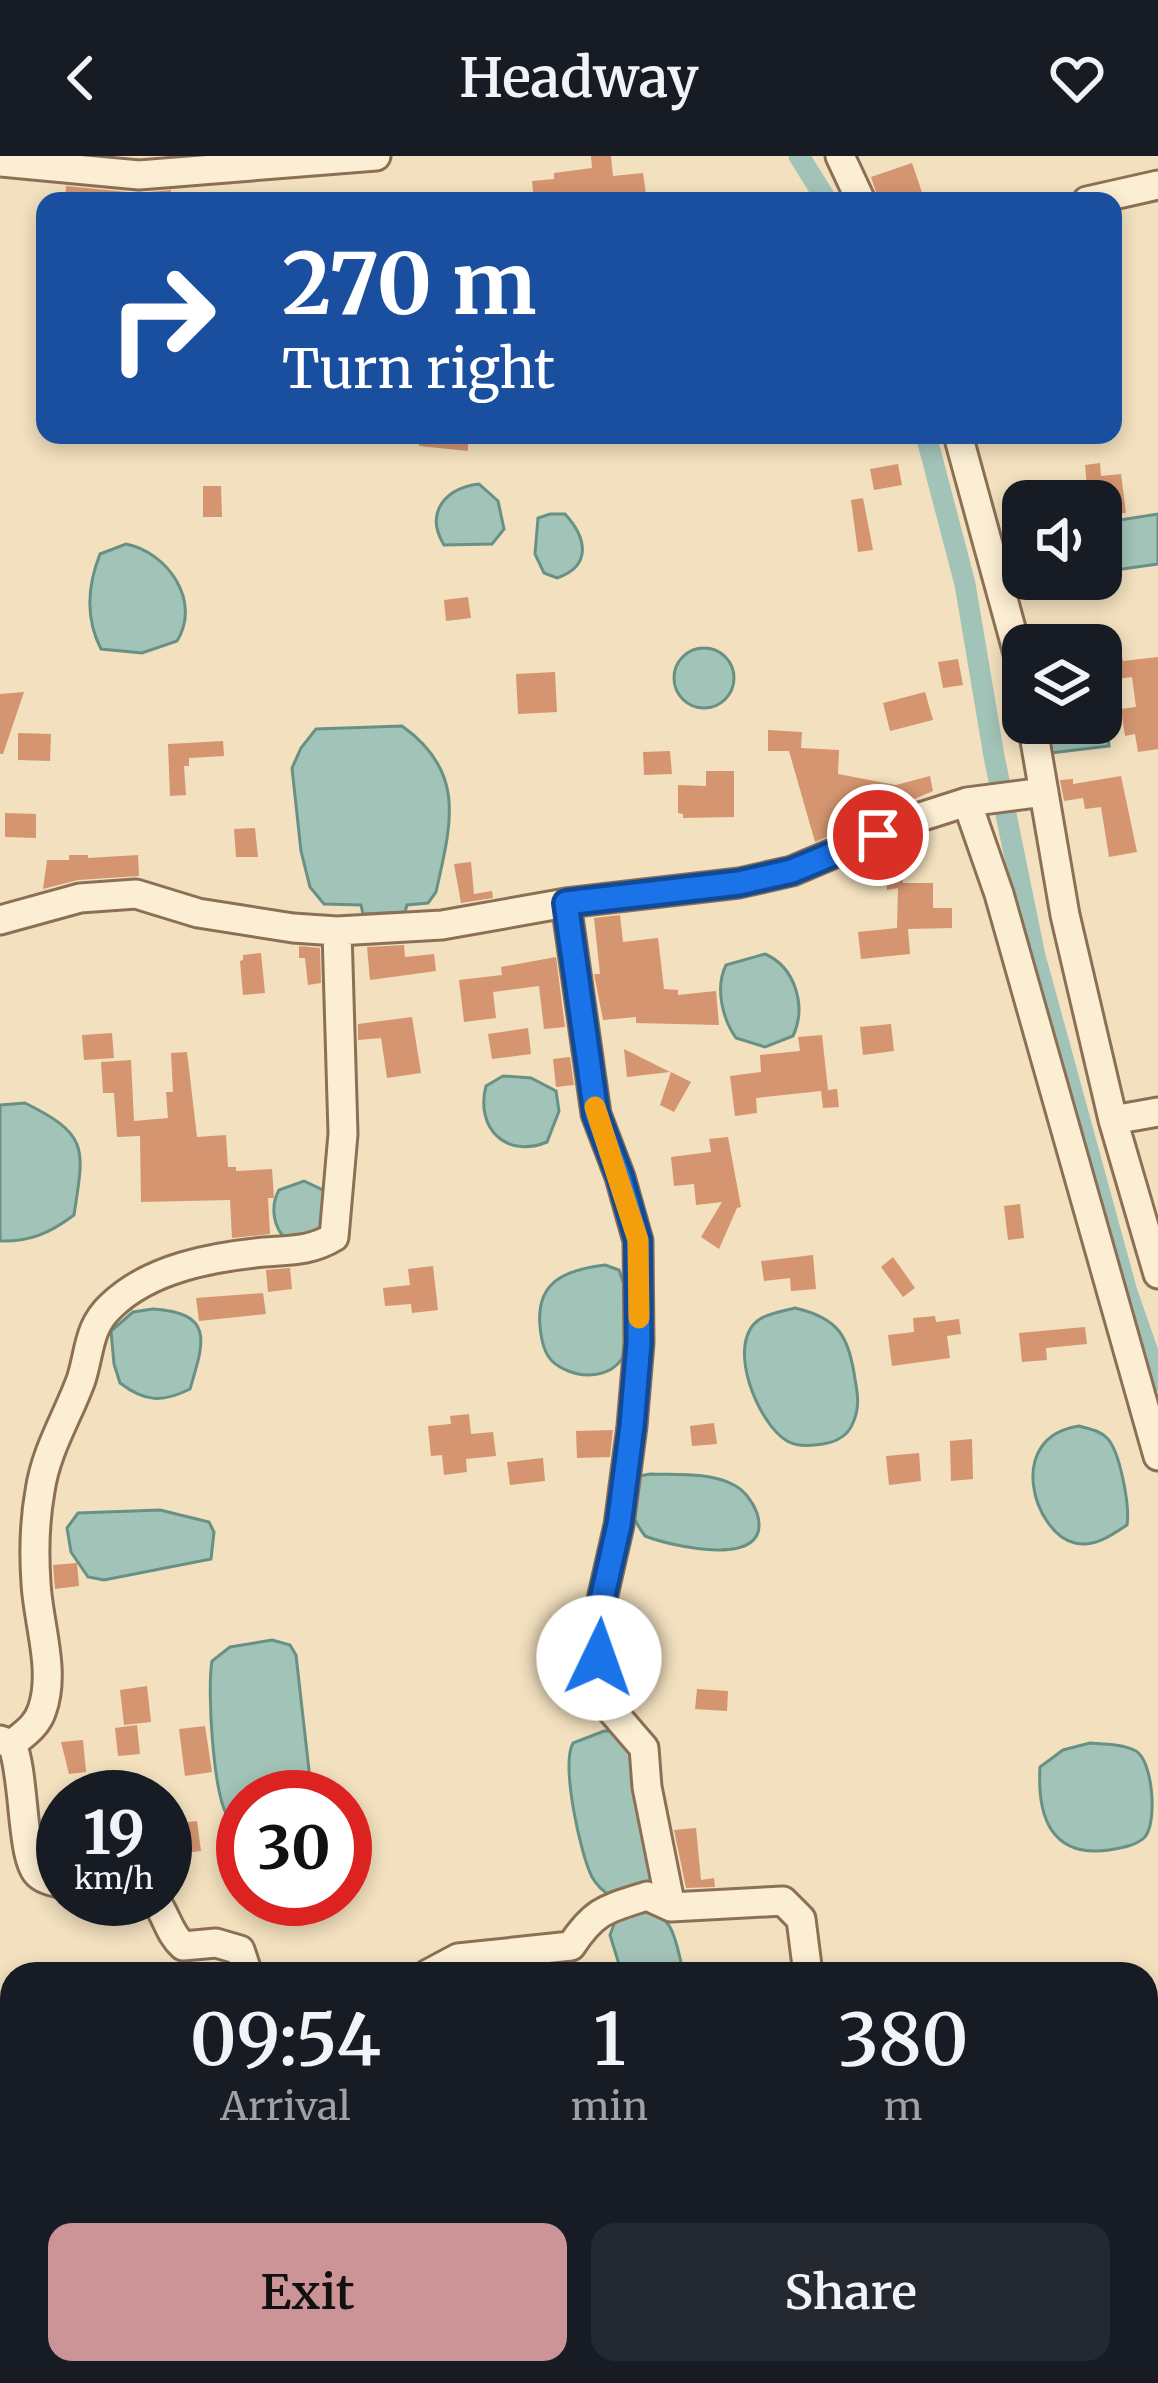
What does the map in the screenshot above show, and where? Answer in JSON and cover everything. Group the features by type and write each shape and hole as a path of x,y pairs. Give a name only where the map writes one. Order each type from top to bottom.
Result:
{"street":[{"path":"0,162 139,175 376,156"},
{"path":"840,156 857,192"},
{"path":"1122,193 1158,185"},
{"path":"960,444 1010,624"},
{"path":"1032,744 1032,793 1158,1274"},
{"path":"0,920 80,898 136,894 197,913 337,931 442,925 566,903 739,883 792,871 917,818 976,800 1032,793"},
{"path":"976,800 1158,1456"},
{"path":"566,903 596,1114 638,1240 639,1343 632,1426 619,1525 595,1630 608,1705 644,1748 653,1823 671,1907"},
{"path":"36,1871 28,1851 19,1760 6,1742 32,1728 46,1694 36,1580 40,1491 58,1426 71,1407 95,1322 114,1302 163,1274 220,1257 314,1249 334,1237 343,1134 337,931"},
{"path":"1114,1120 1158,1112"},
{"path":"450,1962 572,1946 597,1912 647,1896 671,1907 783,1901 801,1919 806,1962"},
{"path":"168,1926 183,1946 216,1943 240,1950 244,1962"}],"water":[{"path":"479,484 498,501 504,529 492,544 444,545 436,522 442,504 457,491"},
{"path":"565,514 578,532 582,550 576,566 557,578 544,573 535,554 538,518"},
{"path":"1158,514 1158,564 1122,569 1122,520"},
{"path":"126,544 155,557 183,595 184,626 177,641 142,653 101,649 90,614 92,578 100,554"},
{"path":"704,648 725,657 734,678 725,699 704,708 683,699 674,678 683,657"},
{"path":"402,726 423,744 445,781 449,822 436,892 428,903 407,905 405,912 363,914 361,905 324,904 310,887 301,851 292,768 316,729"},
{"path":"1048,744 1109,744 1109,746 1050,753"},
{"path":"765,954 791,978 799,1012 793,1036 765,1047 736,1038 721,992 726,965"},
{"path":"503,1076 531,1078 556,1091 559,1111 547,1142 532,1146 507,1143 490,1127 485,1115 486,1086"},
{"path":"25,1103 61,1125 78,1146 80,1174 74,1215 39,1235 0,1241 0,1105"},
{"path":"304,1181 325,1191 327,1226 315,1241 287,1240 276,1223 276,1196 279,1190"},
{"path":"605,1265 619,1270 628,1301 626,1351 605,1372 573,1373 555,1364 545,1349 540,1326 543,1299 565,1275"},
{"path":"795,1308 832,1324 845,1341 853,1364 855,1419 844,1435 827,1443 804,1446 787,1441 765,1418 749,1382 745,1345 750,1330 764,1317"},
{"path":"153,1309 187,1317 200,1333 190,1389 171,1397 138,1394 120,1383 114,1364 111,1331 133,1312"},
{"path":"1079,1426 1101,1433 1112,1445 1127,1505 1127,1525 1089,1544 1060,1536 1038,1505 1033,1485 1041,1448 1056,1434"},
{"path":"704,1476 734,1485 753,1505 758,1531 751,1542 717,1550 645,1536 633,1515 631,1494 634,1477"},
{"path":"160,1510 209,1522 214,1532 211,1559 104,1580 88,1577 71,1552 67,1528 78,1513"},
{"path":"272,1640 290,1645 296,1655 309,1770 216,1772 212,1661 230,1647"},
{"path":"604,1731 619,1731 635,1742 659,1881 651,1888 612,1897 596,1883 587,1865 569,1770 573,1743"},
{"path":"1090,1743 1131,1749 1142,1757 1152,1793 1151,1820 1144,1838 1136,1843 1109,1850 1074,1848 1061,1841 1045,1818 1040,1767 1063,1750"},
{"path":"642,1911 662,1917 681,1962 618,1962 610,1935 616,1919"}],"building":[{"path":"591,156 611,156 613,176 643,173 646,192 533,192 532,181 592,168"},
{"path":"912,163 922,192 876,192 871,177"},
{"path":"66,186 127,192 66,192"},
{"path":"468,444 468,451 419,446"},
{"path":"1100,463 1101,476 1121,474 1122,480 1086,480 1085,465"},
{"path":"898,464 902,485 874,490 870,469"},
{"path":"203,486 221,486 222,517 203,517"},
{"path":"863,498 873,550 858,552 851,500"},
{"path":"468,597 471,618 446,621 444,600"},
{"path":"1122,657 1123,661 1158,657 1158,749 1138,752 1135,734 1125,736 1122,709 1136,707 1132,677 1122,678"},
{"path":"958,659 963,685 943,688 938,662"},
{"path":"555,672 557,712 518,714 516,674"},
{"path":"24,692 3,754 0,754 0,694"},
{"path":"925,692 933,720 890,731 883,703"},
{"path":"768,730 802,732 801,748 839,750 838,774 896,785 930,776 933,791 815,842 789,751 768,751"},
{"path":"18,733 51,734 50,761 18,760"},
{"path":"223,741 224,756 189,758 189,766 184,766 186,795 170,796 168,744"},
{"path":"670,751 672,774 644,775 643,752"},
{"path":"706,771 734,771 734,817 683,818 678,813 678,785 706,786"},
{"path":"1121,776 1137,852 1109,857 1101,807 1085,809 1083,798 1064,801 1060,780 1073,779 1073,784"},
{"path":"5,813 36,814 36,838 5,837"},
{"path":"255,828 258,857 236,857 234,829"},
{"path":"69,855 138,855 139,876 78,880 43,889 47,860 69,860"},
{"path":"471,862 474,894 492,891 493,898 461,903 454,864"},
{"path":"901,868 903,883 933,883 933,908 952,908 952,928 908,929 910,954 861,959 858,932 897,928 898,888 887,890 885,869"},
{"path":"620,915 623,942 658,938 664,989 678,990 678,995 716,991 719,1025 636,1023 636,1017 603,1020 594,974 600,974 594,918"},
{"path":"404,945 405,957 434,954 436,971 370,980 367,947"},
{"path":"299,946 320,948 321,983 308,985"},
{"path":"261,953 265,993 243,995 240,961 243,955"},
{"path":"556,957 565,1027 544,1029 539,986 493,992 496,1018 464,1022 459,980 502,975 501,967"},
{"path":"412,1017 421,1073 387,1078 381,1038 358,1040 358,1024"},
{"path":"891,1024 894,1051 863,1055 860,1027"},
{"path":"528,1028 531,1054 492,1059 488,1034"},
{"path":"112,1033 114,1058 84,1060 82,1035"},
{"path":"822,1035 828,1090 837,1089 839,1107 823,1108 821,1091 756,1098 757,1113 735,1116 730,1076 761,1072 760,1055 800,1051 798,1037"},
{"path":"624,1049 670,1072 627,1077"},
{"path":"187,1052 197,1137 226,1135 228,1167 236,1171 272,1169 270,1234 232,1238 230,1200 141,1202 140,1136 117,1137 114,1093 103,1093 101,1062 131,1060 134,1121 168,1118 166,1092 173,1092 171,1053"},
{"path":"570,1057 574,1085 556,1087 553,1059"},
{"path":"671,1072 691,1082 674,1112 660,1105"},
{"path":"728,1137 741,1207 719,1249 701,1237 722,1202 696,1205 694,1184 674,1186 671,1157 711,1152 709,1139"},
{"path":"1020,1204 1024,1238 1008,1240 1004,1206"},
{"path":"813,1255 816,1289 791,1291 790,1278 764,1281 761,1261"},
{"path":"893,1257 915,1288 903,1297 881,1267"},
{"path":"433,1266 438,1310 412,1313 411,1304 385,1306 383,1288 410,1285 408,1269"},
{"path":"290,1268 292,1289 268,1292 266,1270"},
{"path":"263,1293 266,1314 199,1321 196,1298"},
{"path":"935,1316 936,1322 959,1319 961,1334 947,1336 950,1358 892,1366 888,1335 914,1332 913,1318"},
{"path":"1085,1327 1087,1344 1046,1348 1047,1360 1022,1362 1019,1333"},
{"path":"469,1414 471,1434 493,1432 496,1456 466,1459 467,1472 444,1475 442,1455 431,1456 428,1426 451,1424 450,1416"},
{"path":"714,1423 717,1444 692,1446 690,1426"},
{"path":"613,1430 610,1457 577,1458 576,1431"},
{"path":"972,1439 973,1479 951,1481 950,1441"},
{"path":"919,1453 921,1481 889,1485 886,1456"},
{"path":"543,1458 545,1481 510,1485 507,1462"},
{"path":"77,1563 79,1586 55,1589 53,1565"},
{"path":"147,1686 151,1722 124,1725 120,1690"},
{"path":"697,1689 728,1691 727,1711 695,1709"},
{"path":"137,1725 140,1754 118,1756 115,1728"},
{"path":"205,1726 212,1772 192,1775 192,1770 184,1770 179,1729"},
{"path":"83,1740 86,1770 68,1770 61,1742"},
{"path":"197,1821 201,1851 192,1852 192,1822"},
{"path":"696,1828 701,1880 714,1878 715,1887 686,1888 674,1830"}],"waterway":[{"path":"799,156 821,192"},
{"path":"928,444 965,584 1035,956 1127,1292 1158,1381"}],"slow traffic":[{"path":"595,1107 638,1240 639,1318"}],"route":[{"path":"599,1658 595,1630 619,1525 632,1426 639,1343 638,1240 596,1114 566,903 739,883 792,871 878,835"}]}
